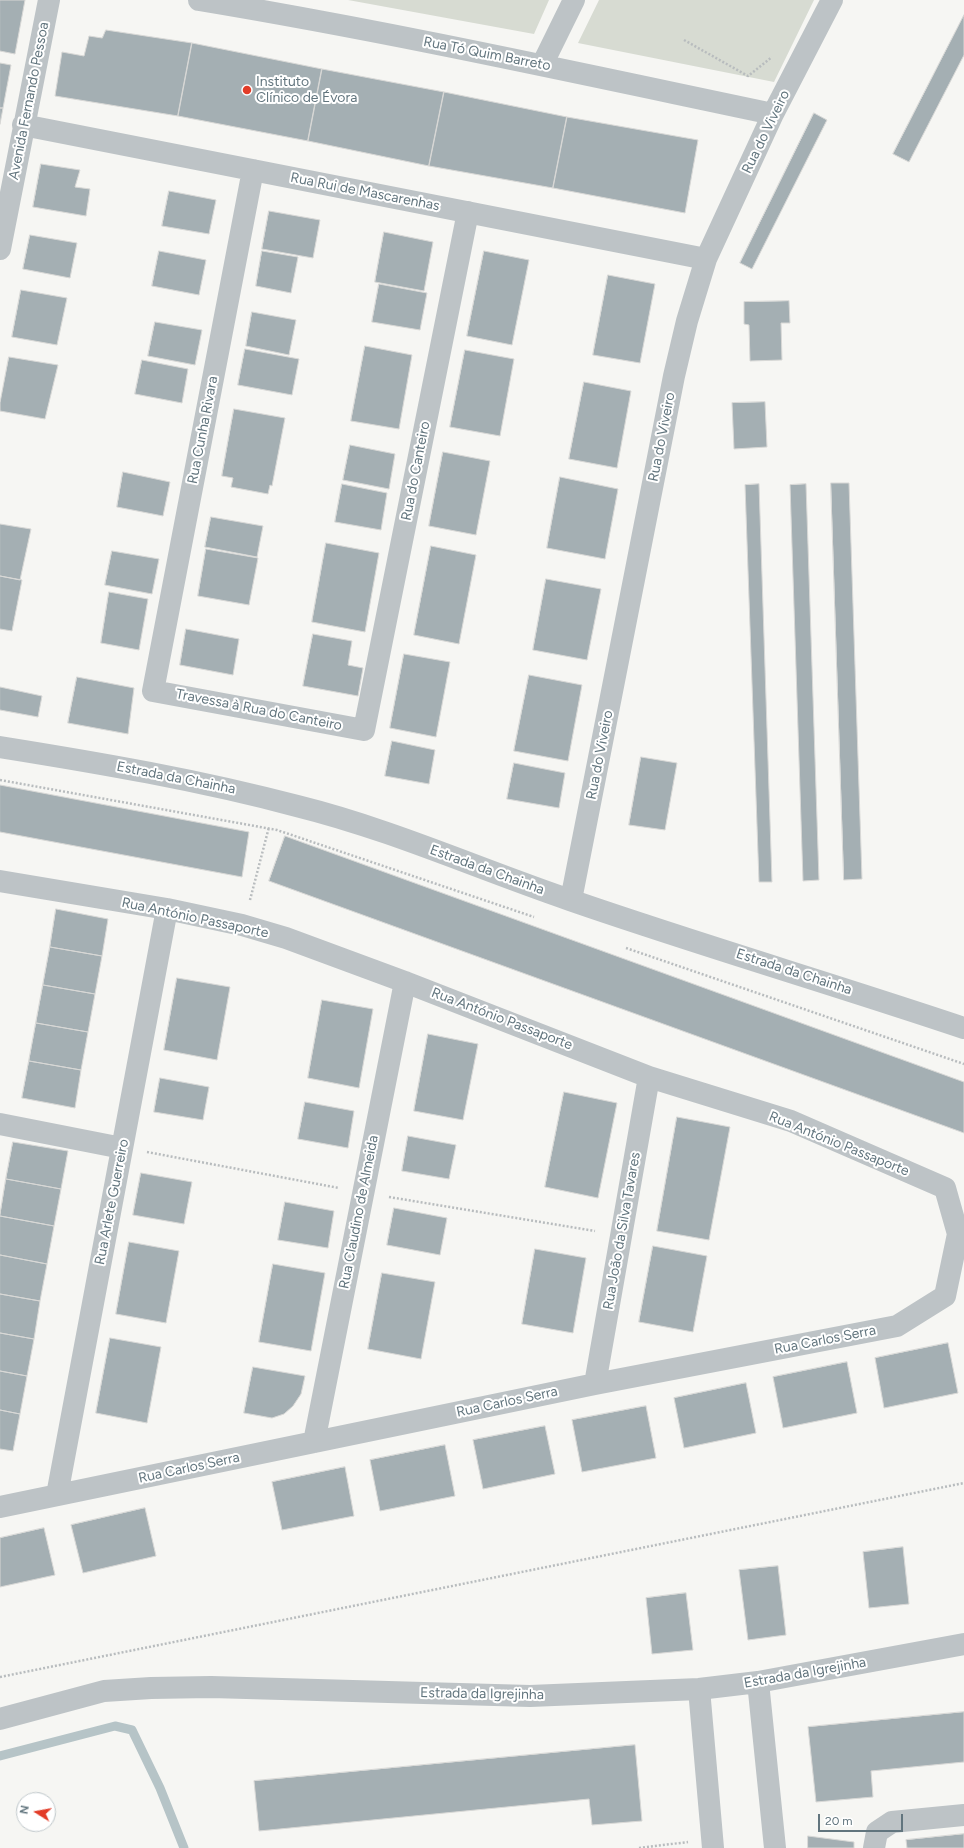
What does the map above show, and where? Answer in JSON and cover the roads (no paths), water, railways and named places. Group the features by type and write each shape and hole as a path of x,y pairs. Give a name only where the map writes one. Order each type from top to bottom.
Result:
{"street":[{"name":"Avenida Fernando Pessoa","path":"0,249 23,125 49,0"},
{"name":"Rua Tó Quim Barreto","path":"199,0 285,7 542,65 773,114"},
{"path":"542,65 574,0"},
{"name":"Rua do Viveiro","path":"571,900 674,376 687,321 706,258 773,114 832,0"},
{"name":"Rua Rui de Mascarenhas","path":"23,125 706,258"},
{"name":"Rua Cunha Rivara","path":"153,690 253,170"},
{"name":"Rua do Canteiro","path":"364,730 468,212"},
{"name":"Travessa à Rua do Canteiro","path":"153,690 364,730"},
{"name":"Estrada da Chainha","path":"0,747 136,769 277,801 370,828 571,900 964,1028"},
{"name":"Rua António Passaporte","path":"0,881 167,909 242,925 286,938 405,982 649,1077 791,1121 945,1188 958,1234"},
{"name":"Rua Arlete Guerreiro","path":"57,1495 167,909"},
{"name":"Rua Claudino de Almeida","path":"314,1442 405,982"},
{"name":"Rua João da Silva Tavares","path":"595,1384 649,1077"},
{"path":"0,1124 122,1148"},
{"name":"Rua Carlos Serra","path":"0,1507 595,1384 897,1326 945,1296 958,1234"},
{"name":"Estrada da Igrejinha","path":"0,1719 104,1691 151,1688 211,1687 530,1696 699,1689 758,1682 964,1644"},
{"path":"758,1682 775,1848"},
{"path":"699,1689 712,1844"},
{"path":"875,1840 892,1822 964,1815"}],"waterway":[{"path":"0,1756 115,1726 132,1730 160,1788 184,1848"}],"place":[{"name":"Instituto Clínico de Évora","path":"247,90"}]}
